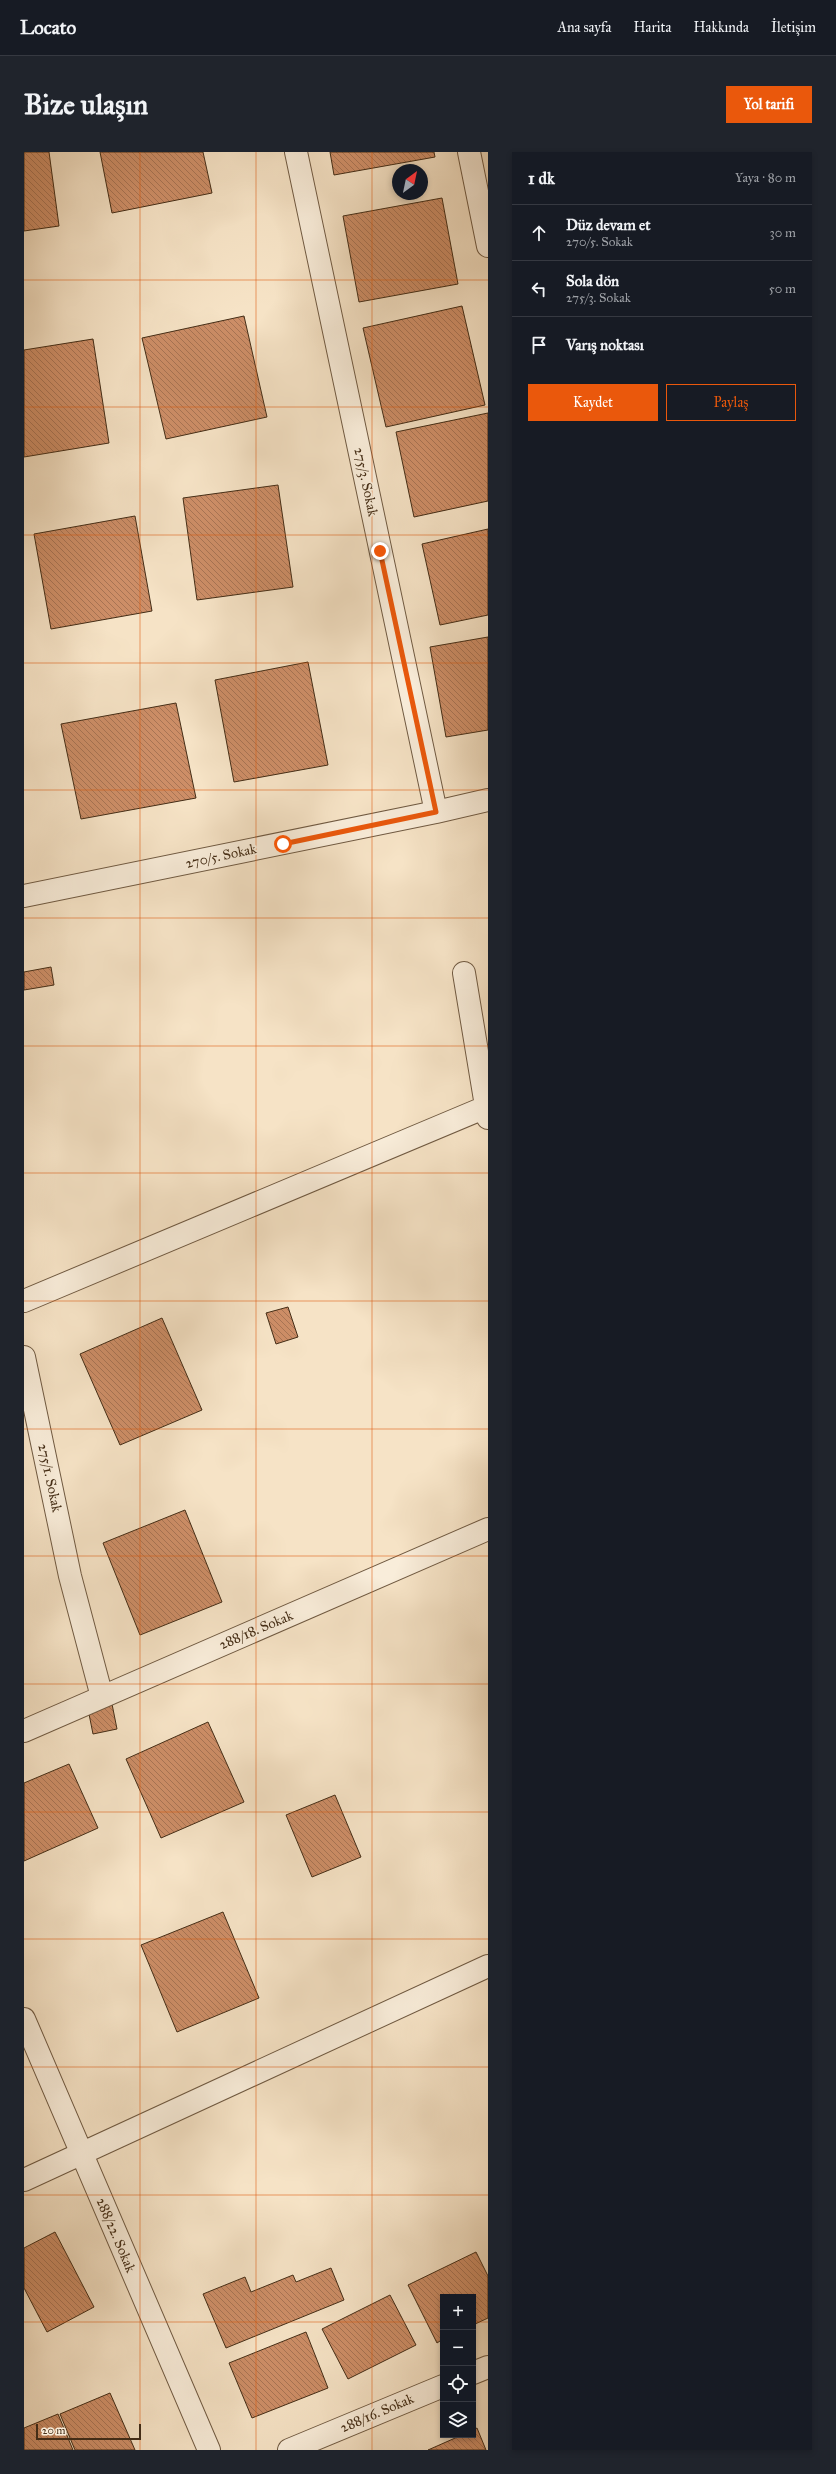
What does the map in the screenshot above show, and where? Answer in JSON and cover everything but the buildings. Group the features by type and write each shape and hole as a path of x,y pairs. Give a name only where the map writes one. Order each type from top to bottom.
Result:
{"street":[{"name":"275/3. Sokak","path":"296,152 436,812"},
{"path":"469,152 488,246"},
{"name":"270/5. Sokak","path":"24,896 436,812 488,800"},
{"path":"24,1301 487,1112 464,974"},
{"name":"275/1. Sokak","path":"24,1356 70,1576 102,1697"},
{"name":"288/18. Sokak","path":"24,1731 488,1529"},
{"path":"24,2180 82,2155 488,1966"},
{"name":"288/22. Sokak","path":"24,2019 209,2450"},
{"path":"476,2372 488,2367"},
{"name":"288/16. Sokak","path":"289,2450 440,2387"}],"route":[{"path":"283,844 436,812 380,551"}]}
